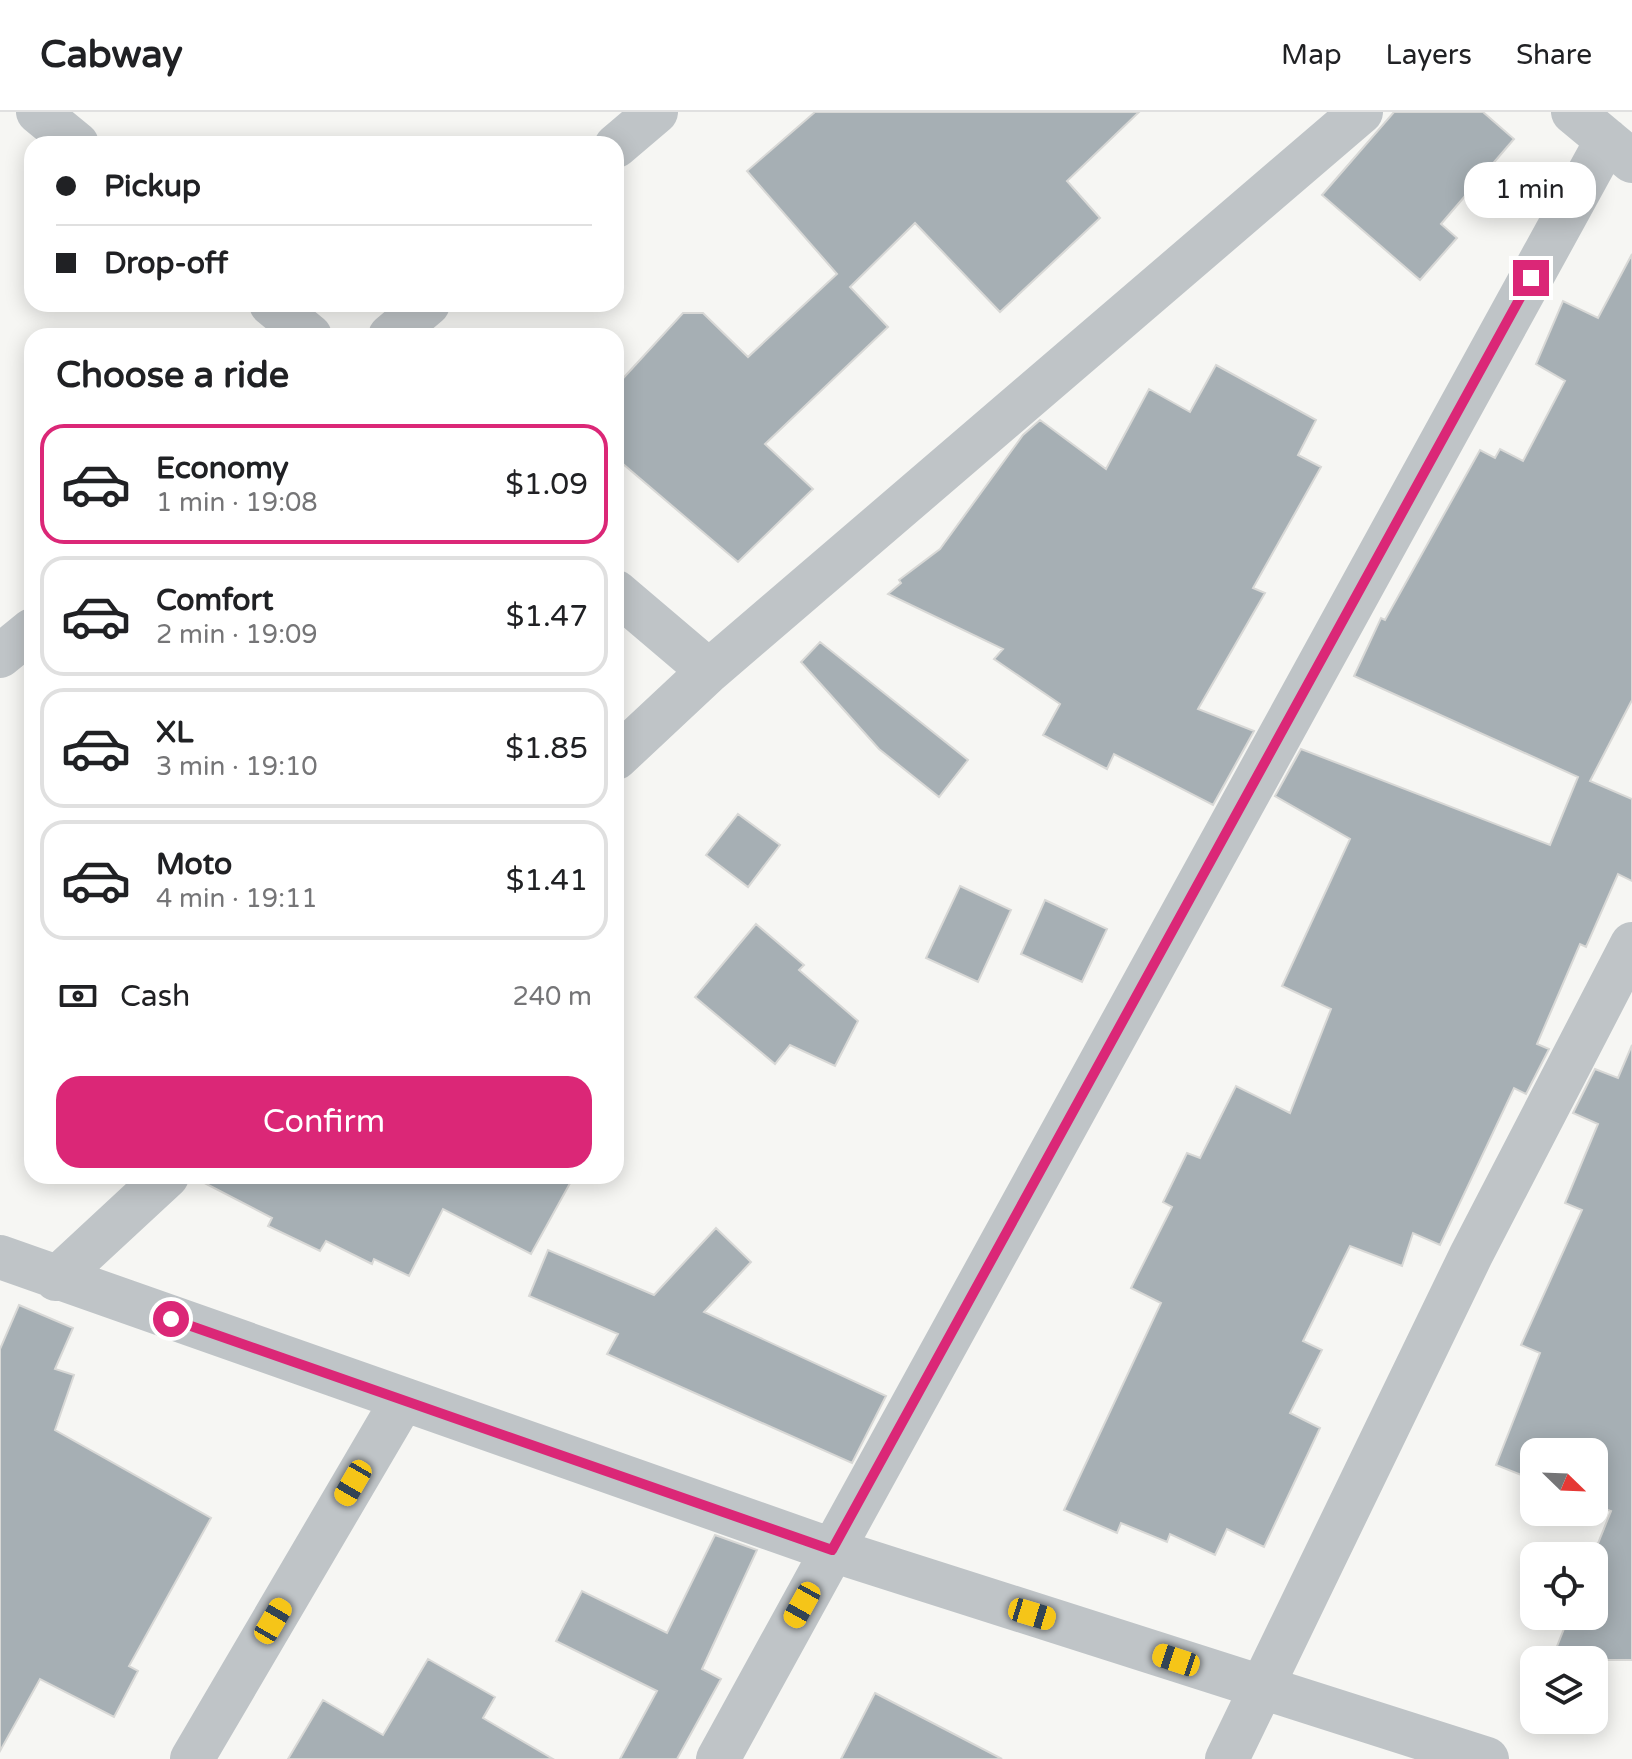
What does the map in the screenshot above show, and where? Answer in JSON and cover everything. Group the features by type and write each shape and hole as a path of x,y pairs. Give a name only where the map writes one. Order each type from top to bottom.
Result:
{"street":[{"path":"38,112 67,136"},
{"path":"624,139 656,112"},
{"path":"624,751 709,671 1361,112"},
{"path":"718,1759 832,1550 1619,150 1573,112"},
{"path":"281,312 300,328"},
{"path":"400,328 418,312"},
{"path":"624,599 709,671"},
{"path":"0,656 24,636"},
{"path":"1227,1759 1471,1255 1632,944"},
{"path":"56,1279 158,1184"},
{"path":"4,1267 56,1279 832,1550 1487,1759"},
{"path":"192,1759 402,1401"}],"building":[{"path":"815,112 1139,112 1067,181 1100,218 1000,312 915,223 850,287 888,327 765,444 813,489 738,562 624,465 624,377 683,313 703,313 748,357 837,274 747,171"},
{"path":"1394,112 1483,112 1514,139 1441,224 1457,238 1420,280 1322,195"},
{"path":"1632,254 1632,700 1590,781 1632,799 1632,881 1618,874 1586,947 1580,944 1537,1044 1549,1049 1526,1094 1514,1088 1440,1245 1413,1233 1402,1266 1350,1246 1303,1341 1322,1350 1290,1413 1320,1428 1264,1547 1227,1529 1215,1555 1170,1534 1167,1542 1121,1523 1117,1533 1064,1510 1161,1303 1131,1288 1172,1207 1163,1202 1187,1153 1200,1158 1236,1086 1290,1113 1331,1009 1282,986 1350,839 1275,796 1301,749 1550,845 1578,777 1354,676 1381,618 1385,620 1480,450 1495,458 1500,449 1523,461 1565,381 1536,364 1563,301 1598,318"},
{"path":"1216,365 1316,420 1298,455 1321,467 1253,588 1265,593 1198,709 1254,731 1213,805 1114,754 1107,769 1043,735 1060,704 994,659 1003,649 888,594 901,583 899,580 940,549 1023,435 1040,420 1106,469 1149,389 1190,412"},
{"path":"820,642 968,760 939,797 879,749 801,662"},
{"path":"738,814 780,845 748,887 706,855"},
{"path":"960,886 1011,910 978,982 926,958"},
{"path":"1045,900 1107,929 1082,982 1021,954"},
{"path":"756,924 804,965 799,970 858,1021 835,1066 790,1045 775,1064 695,997"},
{"path":"1632,1045 1632,1660 1608,1660 1608,1646 1557,1646 1563,1630 1608,1630 1608,1542 1599,1542 1605,1526 1608,1526 1611,1511 1608,1510 1608,1438 1520,1438 1520,1474 1496,1465 1540,1353 1521,1345 1582,1210 1565,1203 1598,1124 1573,1113 1595,1069 1618,1078"},
{"path":"206,1184 570,1184 531,1254 443,1209 409,1276 374,1259 372,1264 326,1241 320,1251 268,1226 272,1218"},
{"path":"716,1228 751,1262 704,1312 886,1396 852,1463 607,1354 618,1334 529,1296 548,1250 654,1295"},
{"path":"19,1305 73,1328 55,1369 74,1375 55,1430 211,1518 129,1666 138,1671 114,1717 40,1679 0,1751 0,1349"},
{"path":"715,1535 757,1550 702,1669 721,1679 677,1759 620,1759 657,1691 556,1641 582,1591 667,1633"},
{"path":"428,1659 495,1697 483,1718 553,1759 288,1759 323,1700 383,1735"},
{"path":"875,1693 1002,1759 841,1759"}],"route":[{"path":"171,1319 832,1550 1531,278"}]}
